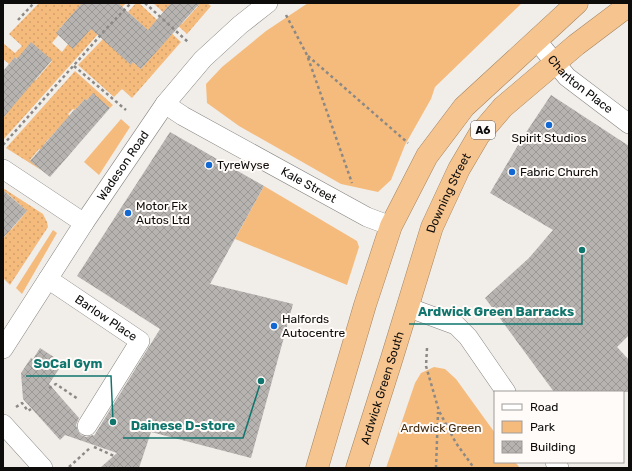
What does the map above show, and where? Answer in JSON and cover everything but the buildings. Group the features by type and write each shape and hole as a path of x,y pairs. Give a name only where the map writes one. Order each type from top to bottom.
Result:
{"highway":[{"name":"A6","path":"317,468 365,305 391,226 427,156 464,107 577,3"},
{"name":"Downing Street","path":"407,307 432,227 459,169 479,135 503,107 555,62 629,5"},
{"name":"Ardwick Green South","path":"357,468 407,307"}],"street":[{"name":"Wadeson Road","path":"3,349 84,223 165,104 203,58 240,25 268,3"},
{"name":"Charlton Place","path":"536,40 567,77 629,124"},
{"name":"Kale Street","path":"165,104 183,116 367,217 391,226"},
{"path":"3,169 84,223"},
{"name":"Barlow Place","path":"48,280 140,340 87,426"},
{"path":"407,307 456,325 468,337 505,391"},
{"path":"3,424 43,468"}],"path":[{"path":"18,20 34,3"},
{"path":"3,145 131,3"},
{"path":"145,3 188,42"},
{"path":"285,14 307,55 354,188"},
{"path":"307,55 409,144"},
{"path":"74,66 126,110"},
{"path":"427,348 426,366 438,411 456,443 474,468"},
{"path":"15,407 22,403 28,411 31,409"},
{"path":"436,468 438,411"},
{"path":"69,467 91,446"}],"green space":[{"path":"39,3 83,3 60,28 62,31 52,43 62,52 68,44 88,32 116,3 126,3 3,140 3,118 11,108 30,75 36,80 52,61 31,43 19,60 15,57 9,64 3,59 3,43 15,53 22,46 9,34"},
{"path":"136,3 139,3 181,42 132,98 122,89 114,97 78,65 103,39 131,64 133,62 141,69 163,44 128,12"},
{"path":"153,3 171,3 166,10 182,24 199,5 196,3 207,3 211,6 187,34"},
{"path":"308,3 522,3 435,87 431,99 405,145 391,180 378,192 341,184 239,126 207,103 206,84 222,67 266,31"},
{"path":"75,71 113,105 110,108 93,94 87,100 85,99 75,110 73,109 68,114 70,116 45,143 42,151 39,149 30,160 41,170 6,148"},
{"path":"121,119 130,127 99,175 84,162"},
{"path":"264,186 357,241 359,247 347,285 235,239"},
{"path":"3,188 43,214 48,227 10,285 3,278 3,239 6,235 3,232 3,224 11,230 27,211 7,193 3,197"},
{"path":"53,230 57,233 22,294 16,288"},
{"name":"Ardwick Green","path":"434,367 445,369 456,379 494,432 494,463 516,463 520,468 386,468 415,383 421,373"}],"place":[{"name":"Spirit Studios","path":"549,125"},
{"name":"TyreWyse","path":"209,165"},
{"name":"Fabric Church","path":"512,172"},
{"name":"Motor Fix Autos Ltd","path":"128,213"},
{"name":"Ardwick Green Barracks","path":"582,250"},
{"name":"Halfords Autocentre","path":"274,326"},
{"name":"Dainese D-store","path":"261,381"},
{"name":"SoCal Gym","path":"113,422"}]}
